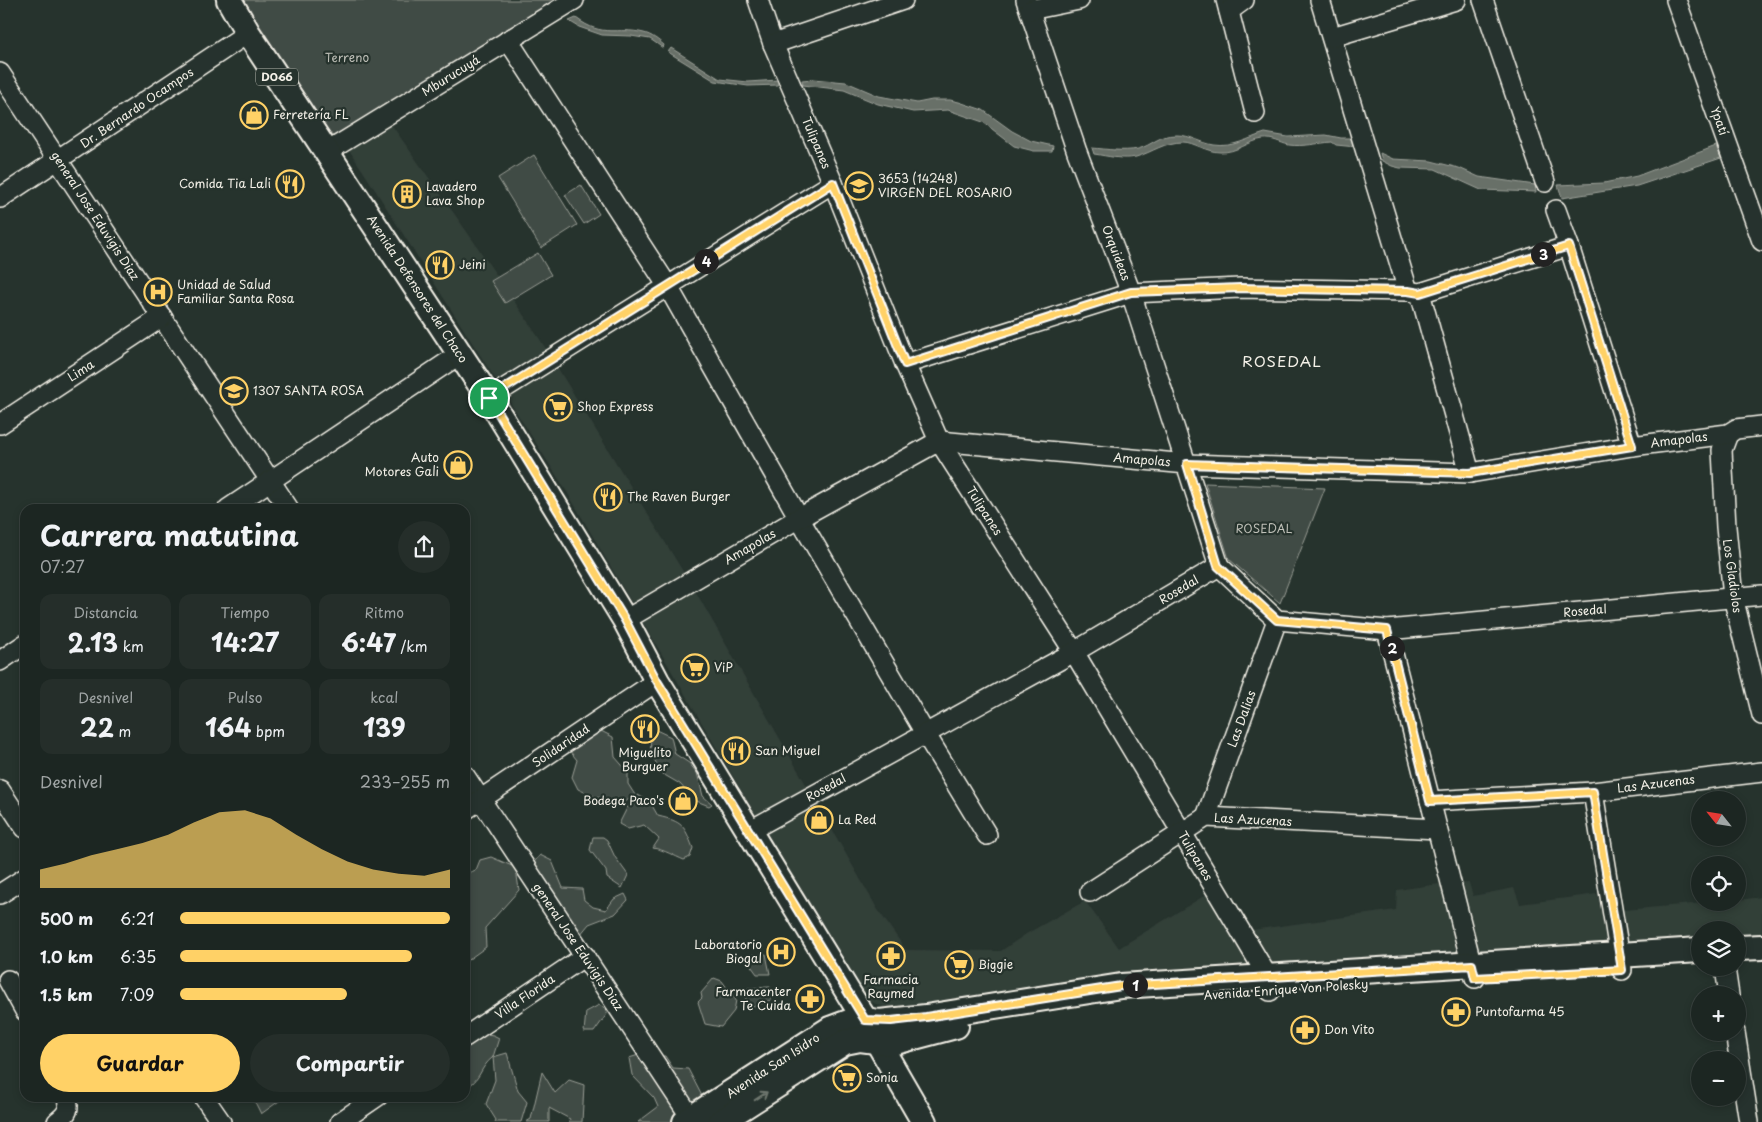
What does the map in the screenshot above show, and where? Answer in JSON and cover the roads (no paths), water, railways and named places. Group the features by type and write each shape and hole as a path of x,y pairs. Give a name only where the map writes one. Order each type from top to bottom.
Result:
{"main road":[{"name":"Avenida Defensores del Chaco","path":"229,0 248,33 489,398 625,620 657,681 865,1020 924,1122"},
{"path":"1746,948 1762,947"},
{"name":"Avenida Enrique Von Polesky","path":"1621,963 1691,951"},
{"path":"1746,962 1762,961"},
{"name":"Avenida Enrique Von Polesky","path":"865,1020 891,1021 943,1015 1121,986 1269,984 1621,963 1691,965"},
{"name":"Avenida Enrique Von Polesky","path":"876,1042 892,1043 965,1024 1064,1008 1269,984"},
{"name":"Avenida San Isidro","path":"690,1121 830,1028 857,1020 865,1020"},
{"name":"Avenida San Isidro","path":"720,1122 845,1042 860,1039 876,1042"}],"street":[{"name":"Mburucuyá","path":"327,152 574,0"},
{"name":"Tulipanes","path":"758,0 773,44 833,183 905,364 939,441 1074,652 1269,984"},
{"path":"773,44 904,0"},
{"path":"1028,5 1079,0"},
{"path":"1320,0 1470,473"},
{"path":"1332,37 1456,0"},
{"path":"1484,0 1545,182"},
{"name":"Ypatí","path":"1676,0 1761,238"},
{"path":"1233,4 1255,113"},
{"name":"Orquideas","path":"1028,5 1077,152 1131,292 1218,566"},
{"name":"Dr. Bernardo Ocampos","path":"0,198 248,33"},
{"path":"508,40 667,286 799,518 987,835"},
{"name":"general Jose Eduvigis Diaz","path":"0,73 285,504"},
{"path":"489,398 833,183"},
{"path":"1556,210 1632,446"},
{"path":"905,364 1131,292 1240,288 1414,292 1569,246"},
{"name":"Lima","path":"0,424 162,317"},
{"path":"236,504 460,354"},
{"name":"Amapolas","path":"625,620 799,518 939,441 1187,464 1470,473 1632,446 1728,434 1736,429 1762,426"},
{"name":"Los Gladiolos","path":"1728,434 1722,450 1726,526 1733,597 1762,715"},
{"path":"1218,566 1277,620"},
{"name":"Rosedal","path":"749,831 1074,652 1218,566"},
{"name":"Rosedal","path":"1277,620 1387,630 1762,595"},
{"name":"Las Dalias","path":"1206,817 1277,620"},
{"path":"1387,630 1474,972"},
{"path":"0,661 20,647"},
{"name":"Solidaridad","path":"470,807 657,681"},
{"name":"Las Azucenas","path":"1430,801 1593,792 1762,772"},
{"name":"general Jose Eduvigis Diaz","path":"470,783 585,956 690,1121"},
{"path":"0,790 20,820"},
{"path":"1593,792 1621,963"},
{"name":"Las Azucenas","path":"1090,892 1206,817 1437,829"},
{"path":"0,894 20,881"},
{"name":"Villa Florida","path":"470,1034 585,956"},
{"path":"8,980 20,1002"},
{"path":"1736,1041 1749,1122"},
{"path":"57,1122 67,1113 69,1107 68,1102"},
{"path":"207,1102 221,1122"},
{"path":"340,1122 369,1102"}],"place":[{"name":"Ferretería FL","path":"254,115"},
{"name":"Comida Tia Lali","path":"290,184"},
{"name":"3653 (14248) VIRGEN DEL ROSARIO","path":"859,186"},
{"name":"Lavadero Lava Shop","path":"407,194"},
{"name":"Jeini","path":"440,265"},
{"name":"Unidad de Salud Familiar Santa Rosa","path":"158,292"},
{"name":"1307 SANTA ROSA","path":"234,391"},
{"name":"Shop Express","path":"558,407"},
{"name":"Auto Motores Gali","path":"458,465"},
{"name":"The Raven Burger","path":"608,497"},
{"name":"ViP","path":"695,668"},
{"name":"Miguelito Burguer","path":"645,729"},
{"name":"San Miguel","path":"736,751"},
{"name":"Bodega Paco's","path":"683,801"},
{"name":"La Red","path":"819,820"},
{"name":"Laboratorio Biogal","path":"781,952"},
{"name":"Farmacia Raymed","path":"891,956"},
{"name":"Biggie","path":"959,965"},
{"name":"Farmacenter Te Cuida","path":"810,999"},
{"name":"Puntofarma 45","path":"1456,1012"},
{"name":"Don Vito","path":"1305,1030"},
{"name":"Sonia","path":"847,1078"}],"district":[{"name":"ROSEDAL","path":"1282,362"}],"park label":[{"name":"Terreno","path":"347,58"}]}
